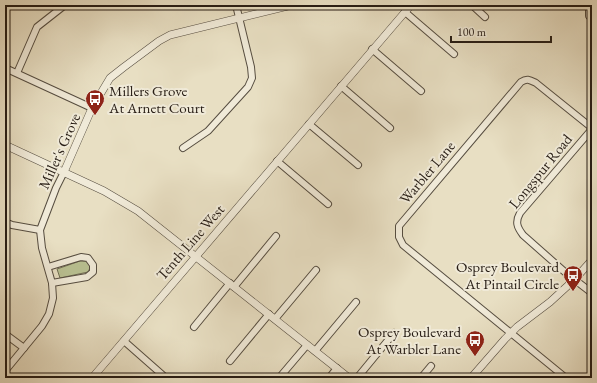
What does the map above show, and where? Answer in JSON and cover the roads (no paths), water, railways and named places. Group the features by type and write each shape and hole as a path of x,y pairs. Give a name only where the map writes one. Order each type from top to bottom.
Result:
{"street":[{"path":"17,73 37,27 65,5"},
{"path":"183,148 208,131 248,87 252,78 251,67 236,5"},
{"name":"Miller's Grove","path":"5,371 42,326 49,314 53,298 52,283 42,248 40,230 56,188 92,108 110,78 159,41 170,35 292,5"},
{"name":"Tenth Line West","path":"92,378 410,5"},
{"path":"472,5 485,17"},
{"path":"589,5 589,16 592,19"},
{"path":"404,12 454,54"},
{"path":"372,49 421,91"},
{"path":"5,68 92,108"},
{"name":"Warbler Lane","path":"511,333 403,245 399,237 399,226 521,82 529,79 536,83 592,128"},
{"path":"341,86 390,128"},
{"path":"309,124 358,165"},
{"name":"Longspur Road","path":"574,280 523,235 516,224 520,213 592,128"},
{"path":"5,145 128,204 196,256 349,378"},
{"path":"277,161 328,204"},
{"path":"5,222 12,225 40,230"},
{"path":"194,327 276,236"},
{"path":"48,267 81,257 88,258 93,264 92,272 87,277 52,283"},
{"path":"471,378 511,333 550,302 574,280 592,260"},
{"path":"276,319 316,270"},
{"path":"574,280 592,293"},
{"path":"315,351 356,302"},
{"path":"230,361 269,314"},
{"path":"357,378 394,332"},
{"path":"511,333 566,378"},
{"path":"5,334 24,348"},
{"path":"124,341 166,378"},
{"path":"279,378 307,345"},
{"path":"421,378 431,366"},
{"path":"329,378 337,368"}],"place":[{"name":"Millers Grove At Arnett Court","path":"95,116"},
{"name":"Osprey Boulevard At Pintail Circle","path":"573,292"},
{"name":"Osprey Boulevard At Warbler Lane","path":"475,357"}]}
